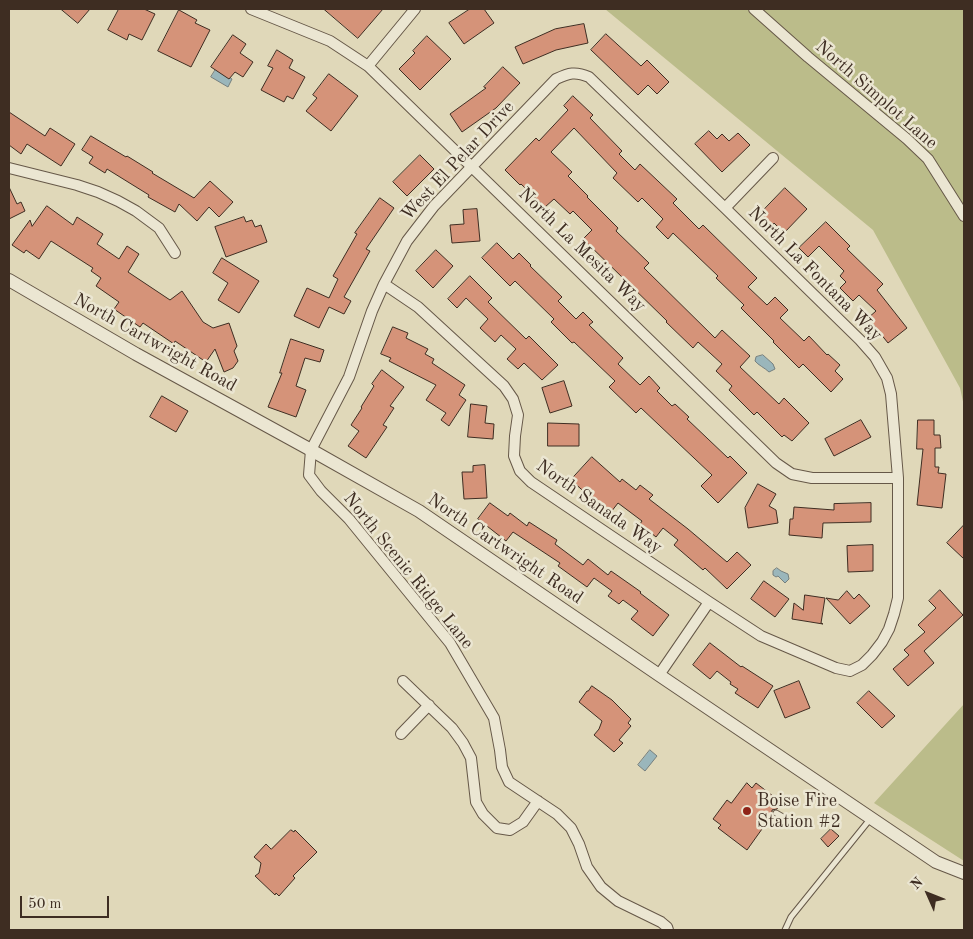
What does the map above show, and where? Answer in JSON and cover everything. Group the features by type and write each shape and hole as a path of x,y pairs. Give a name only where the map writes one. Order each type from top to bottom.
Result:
{"street":[{"name":"North La Mesita Way","path":"251,9 330,40 368,66 776,463 792,474 812,478 898,478"},
{"path":"368,66 415,9"},
{"name":"North Simplot Lane","path":"754,9 928,159 964,216"},
{"name":"West El Pelar Drive","path":"311,450 349,377 372,311 407,241 434,206 556,79 572,73"},
{"name":"North La Fontana Way","path":"572,73 588,77 725,208 860,340 875,358 887,378 892,394 898,478 898,598 889,629 882,642 862,664 850,671"},
{"path":"725,208 773,158"},
{"path":"9,168 77,185 118,201 136,211 159,228 175,253"},
{"name":"North Cartwright Road","path":"9,280 136,354 419,511 936,862 964,873"},
{"name":"North Sanada Way","path":"384,284 418,307 504,386 514,399 518,415 514,456 520,471 531,482 761,636 836,668 850,671"},
{"name":"North Scenic Ridge Lane","path":"311,450 309,475 321,491 349,520 450,643 494,718 502,767 509,782 557,814 572,828 587,867 601,887 618,901 661,922 668,927 668,930"},
{"path":"659,675 709,602"},
{"path":"403,681 452,728 463,743 471,758 476,802 483,814 497,828 510,830 523,822 538,801"},
{"path":"401,734 429,705"}],"lane":[{"path":"776,813 790,822"},
{"path":"785,930 791,917 870,818"}],"green space":[{"path":"605,9 964,9 964,406 960,388 873,230"},
{"path":"964,704 964,861 874,803"}],"water":[{"path":"216,69 232,79 228,87 211,77"},
{"path":"763,355 773,364 775,369 769,372 755,361 756,357"},
{"path":"777,568 788,574 789,579 785,583 778,576 773,575 773,571"},
{"path":"650,750 657,756 645,771 638,765"}],"building":[{"path":"61,9 90,9 78,23"},
{"path":"119,9 144,9 155,14 142,40 129,34 127,40 108,30"},
{"path":"324,9 383,9 358,38"},
{"path":"470,9 484,9 494,23 464,44 449,23"},
{"path":"179,10 197,20 195,23 210,30 191,67 158,51"},
{"path":"584,24 588,43 556,50 523,64 515,47 555,29"},
{"path":"606,34 641,66 647,60 669,82 657,94 648,85 638,95 591,50"},
{"path":"233,35 246,44 240,53 253,62 243,77 235,72 229,79 211,67"},
{"path":"427,36 451,59 420,90 399,69 415,53 413,51"},
{"path":"277,50 293,60 289,68 305,77 293,99 287,96 284,102 261,90 273,68 268,66"},
{"path":"503,67 520,83 496,108 462,132 450,114 486,88 484,87"},
{"path":"329,74 358,96 331,131 306,111 317,98 313,95"},
{"path":"573,96 593,115 590,118 622,151 619,154 635,170 640,164 677,199 673,203 699,229 703,225 757,278 748,287 767,305 775,297 788,310 780,318 804,341 809,336 827,355 840,365 835,371 843,379 831,392 803,364 799,368 741,308 744,305 716,278 718,276 673,233 668,239 656,227 663,219 642,198 638,202 613,178 617,173 574,128 551,152 572,172 568,176 618,228 616,231 649,263 644,268 715,338 722,330 750,356 740,367 779,404 784,398 809,423 792,441 784,435 782,437 757,412 754,415 729,390 732,386 716,371 722,364 698,342 693,348 583,239 592,230 573,211 570,214 554,199 545,207 505,170 536,138 539,141 568,110 564,106"},
{"path":"9,112 45,136 50,128 75,144 61,166 27,144 21,154 9,145"},
{"path":"709,131 717,139 722,134 729,141 738,133 750,145 722,172 695,144"},
{"path":"91,136 194,198 210,181 233,202 219,217 209,207 197,221 179,204 175,212 148,197 149,195 107,169 105,173 89,163 93,157 82,150"},
{"path":"420,155 434,169 407,196 393,182"},
{"path":"9,187 17,204 21,202 25,211 9,219"},
{"path":"785,188 807,209 784,233 774,223 772,226 760,214"},
{"path":"380,198 394,208 366,249 370,251 344,297 351,301 344,314 329,307 319,328 294,316 307,288 329,298 338,279 333,276 357,234 355,233"},
{"path":"47,206 73,225 77,217 103,234 97,244 119,259 127,246 139,254 128,272 170,300 182,291 203,322 213,328 229,323 237,346 234,351 238,361 233,368 224,372 215,349 206,362 175,341 174,344 143,323 140,327 114,309 119,302 96,286 101,278 91,271 93,268 51,241 39,259 26,250 24,253 12,245 30,220 32,226"},
{"path":"477,209 480,241 452,243 450,225 464,224 463,210"},
{"path":"244,217 246,222 252,220 255,227 261,225 267,242 226,257 215,227"},
{"path":"826,222 850,246 847,249 883,284 877,290 907,328 888,343 868,318 876,311 859,295 853,301 840,288 846,282 840,276 844,271 819,246 808,257 799,248"},
{"path":"497,243 513,259 519,253 562,297 558,301 576,319 583,312 593,322 589,325 623,358 618,364 640,385 649,376 660,388 657,391 672,406 675,404 689,417 687,419 728,458 730,456 747,473 718,503 701,486 712,475 641,408 636,413 609,387 615,381 551,322 554,319 515,281 510,286 482,258"},
{"path":"436,250 453,266 433,288 416,271"},
{"path":"222,258 259,281 239,313 218,300 228,283 213,273"},
{"path":"470,276 492,298 488,302 526,339 529,336 558,365 542,380 524,363 518,369 507,359 516,349 501,335 495,342 480,328 488,319 466,298 457,308 448,299"},
{"path":"393,327 408,333 406,338 428,349 425,354 434,359 432,363 465,385 459,395 466,400 449,426 441,420 446,413 426,400 436,385 389,361 391,358 381,354"},
{"path":"291,339 324,350 320,362 305,358 296,386 306,390 296,417 268,407 282,373 280,373"},
{"path":"382,370 404,387 390,406 394,408 383,425 387,427 366,458 348,446 359,431 351,425 374,386 372,384"},
{"path":"564,381 572,406 550,413 542,388"},
{"path":"162,396 188,411 176,432 150,417"},
{"path":"471,404 487,406 485,423 494,424 493,439 468,437"},
{"path":"861,420 871,437 834,456 825,439"},
{"path":"918,420 934,420 934,435 940,435 941,448 935,448 935,467 939,467 938,473 946,474 942,508 917,505 923,449 917,449"},
{"path":"548,423 579,424 579,446 548,446"},
{"path":"592,457 620,482 622,479 636,490 640,485 653,495 649,499 727,562 737,552 751,565 727,589 705,568 703,570 674,545 678,540 663,528 656,537 640,524 642,521 618,503 611,512 571,480"},
{"path":"485,465 487,498 464,499 462,472 473,472 473,466"},
{"path":"758,484 776,494 769,506 776,510 778,523 748,528 745,508"},
{"path":"490,503 508,516 510,513 527,526 529,522 557,540 555,544 583,565 588,559 608,575 611,571 669,615 653,636 631,619 638,611 623,600 619,604 608,596 612,591 594,578 587,587 558,566 560,563 513,532 506,541 478,519"},
{"path":"871,503 871,522 823,523 822,538 789,535 790,519 793,519 794,507 834,510 834,504"},
{"path":"964,525 964,559 947,543"},
{"path":"873,545 873,571 848,572 847,546"},
{"path":"764,581 789,599 775,617 751,599"},
{"path":"940,590 963,615 924,651 934,663 908,686 893,669 909,655 904,650 925,632 918,625 936,608 929,601"},
{"path":"847,591 854,599 859,594 870,606 850,624 826,598 838,600"},
{"path":"805,595 825,598 821,623 823,624 792,619 794,603 803,610"},
{"path":"710,643 741,667 773,686 758,708 735,693 738,689 717,671 710,679 693,665"},
{"path":"799,681 810,708 785,718 774,691"},
{"path":"592,686 612,700 631,719 628,723 631,726 619,740 623,743 614,752 594,735 602,721 579,702"},
{"path":"869,691 895,716 882,728 857,703"},
{"name":"Boise Fire Station #2","path":"747,783 752,788 756,783 782,803 777,809 772,810 772,815 747,850 718,828 721,825 713,819 727,800 731,803"},
{"path":"831,829 839,836 828,847 821,839"},
{"path":"291,830 294,832 295,830 317,852 293,876 295,878 279,896 276,893 275,895 255,876 259,873 261,863 254,857 266,844 271,849"}],"place":[{"name":"Boise Fire Station #2","path":"747,811"}]}
